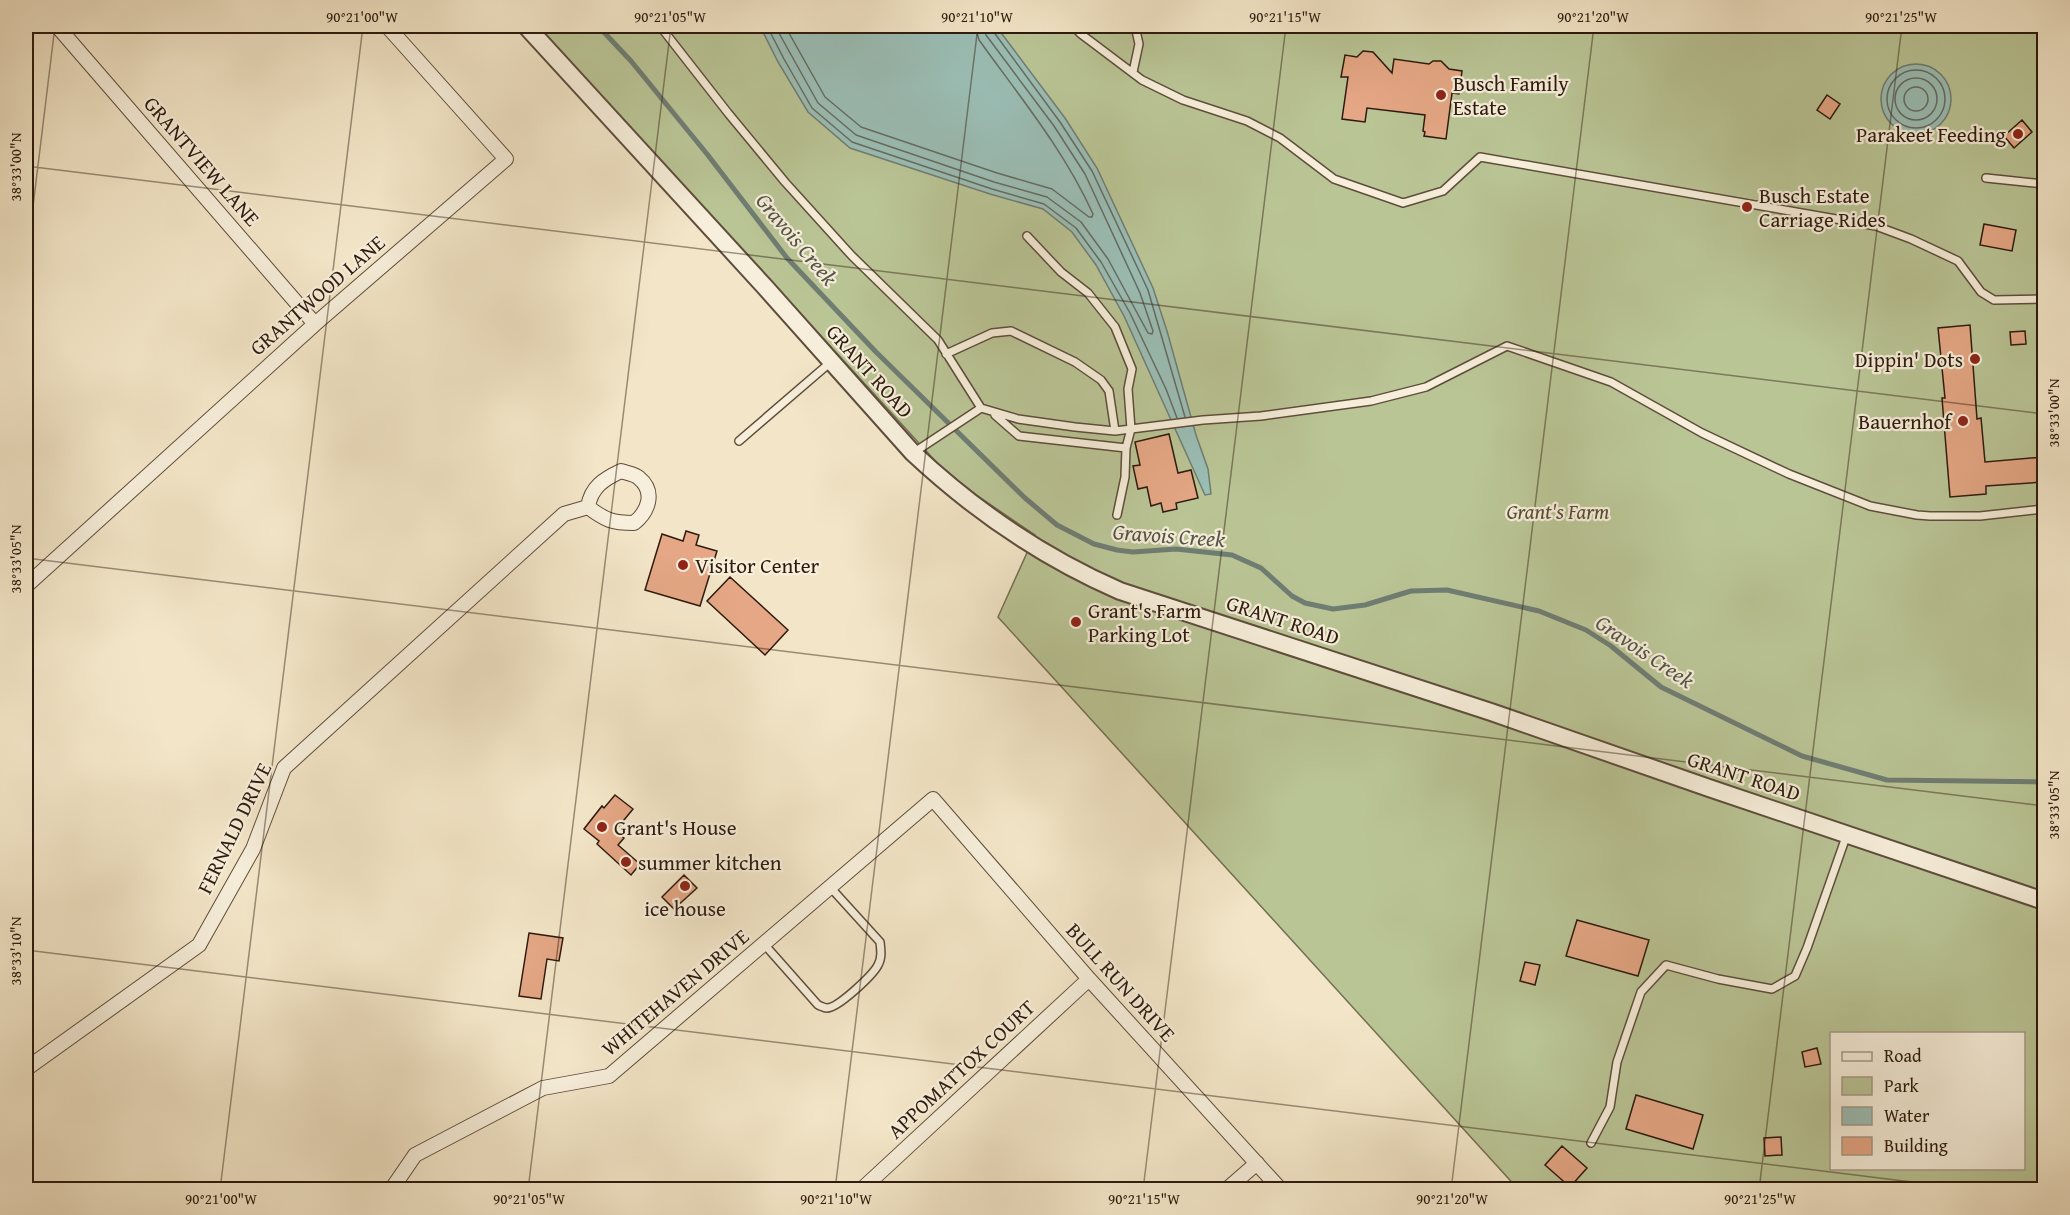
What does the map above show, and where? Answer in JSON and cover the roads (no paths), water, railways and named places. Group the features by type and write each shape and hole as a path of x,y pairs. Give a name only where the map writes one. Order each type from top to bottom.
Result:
{"street":[{"name":"GRANTVIEW LANE","path":"57,26 315,324"},
{"name":"GRANTWOOD LANE","path":"26,586 315,324 506,159 387,26"},
{"name":"GRANT ROAD","path":"525,26 913,453 992,520 1061,562 1120,591 1491,712 2044,901"},
{"path":"621,471 639,477 647,489 650,501 644,515 634,523 616,524 604,519 588,507 589,498 605,478 621,471"},
{"name":"FERNALD DRIVE","path":"26,1069 200,945 253,849 284,768 564,514 588,507"},
{"name":"WHITEHAVEN DRIVE","path":"392,1190 416,1155 543,1088 609,1076 933,800"},
{"name":"BULL RUN DRIVE","path":"933,800 1089,980 1281,1190"},
{"name":"APPOMATTOX COURT","path":"861,1190 1089,980"},
{"path":"1226,1190 1257,1163"}],"lane":[{"path":"660,26 785,182 852,256 938,340 981,408 991,412 1018,419 1115,430 1261,416 1371,402 1426,387 1507,346 1611,382 1702,434 1789,474 1870,506 1930,516 1980,516 2044,509"},
{"path":"1073,26 1142,80 1183,100 1247,121 1280,138 1334,179 1403,203 1443,191 1480,157 1876,226 1958,261 1980,292 1994,300 2044,299"},
{"path":"1132,72 1139,44 1135,26"},
{"path":"1986,178 2044,184"},
{"path":"1027,236 1061,272 1088,293 1115,327 1132,369 1128,389 1131,429 1126,448 1125,477 1117,515"},
{"path":"946,354 992,333 1011,331 1076,362 1101,380 1109,391 1115,430"},
{"path":"739,441 831,361"},
{"path":"913,453 981,408"},
{"path":"991,412 1019,436 1126,448"},
{"path":"1591,1143 1610,1107 1617,1062 1641,992 1666,964 1718,979 1772,989 1795,976 1847,834"},
{"path":"764,944 818,1005 828,1008 836,1005 857,988 878,966 881,953 880,942 830,887"}],"water":[{"path":"760,26 996,26 1065,118 1097,168 1153,288 1208,469 1211,494 1205,495 1124,316 1096,265 1072,232 1043,209 850,148 808,112 778,62"},
{"path":"1916,64 1929,67 1941,74 1948,86 1951,99 1948,112 1941,124 1929,131 1916,134 1903,131 1891,124 1884,112 1881,99 1884,86 1891,74 1903,67"}],"waterway":[{"name":"Gravois Creek","path":"598,26 631,61 707,154 787,258 876,352 1025,498 1057,525 1094,544 1117,550 1133,552 1176,549 1232,555 1261,568 1292,596 1305,603 1333,609 1365,605 1411,591 1447,590 1539,611 1586,630 1611,646 1661,687 1802,756 1887,780 2044,782"}],"place":[{"name":"Busch Family Estate","path":"1441,95"},
{"name":"Parakeet Feeding","path":"2018,134"},
{"name":"Busch Estate Carriage Rides","path":"1747,207"},
{"name":"Dippin' Dots","path":"1975,359"},
{"name":"Bauernhof","path":"1963,421"},
{"name":"Visitor Center","path":"683,565"},
{"name":"Grant's Farm Parking Lot","path":"1076,622"},
{"name":"Grant's House","path":"602,827"},
{"name":"summer kitchen","path":"626,862"},
{"name":"ice house","path":"685,886"}],"park label":[{"name":"Grant's Farm","path":"1558,511"}]}
